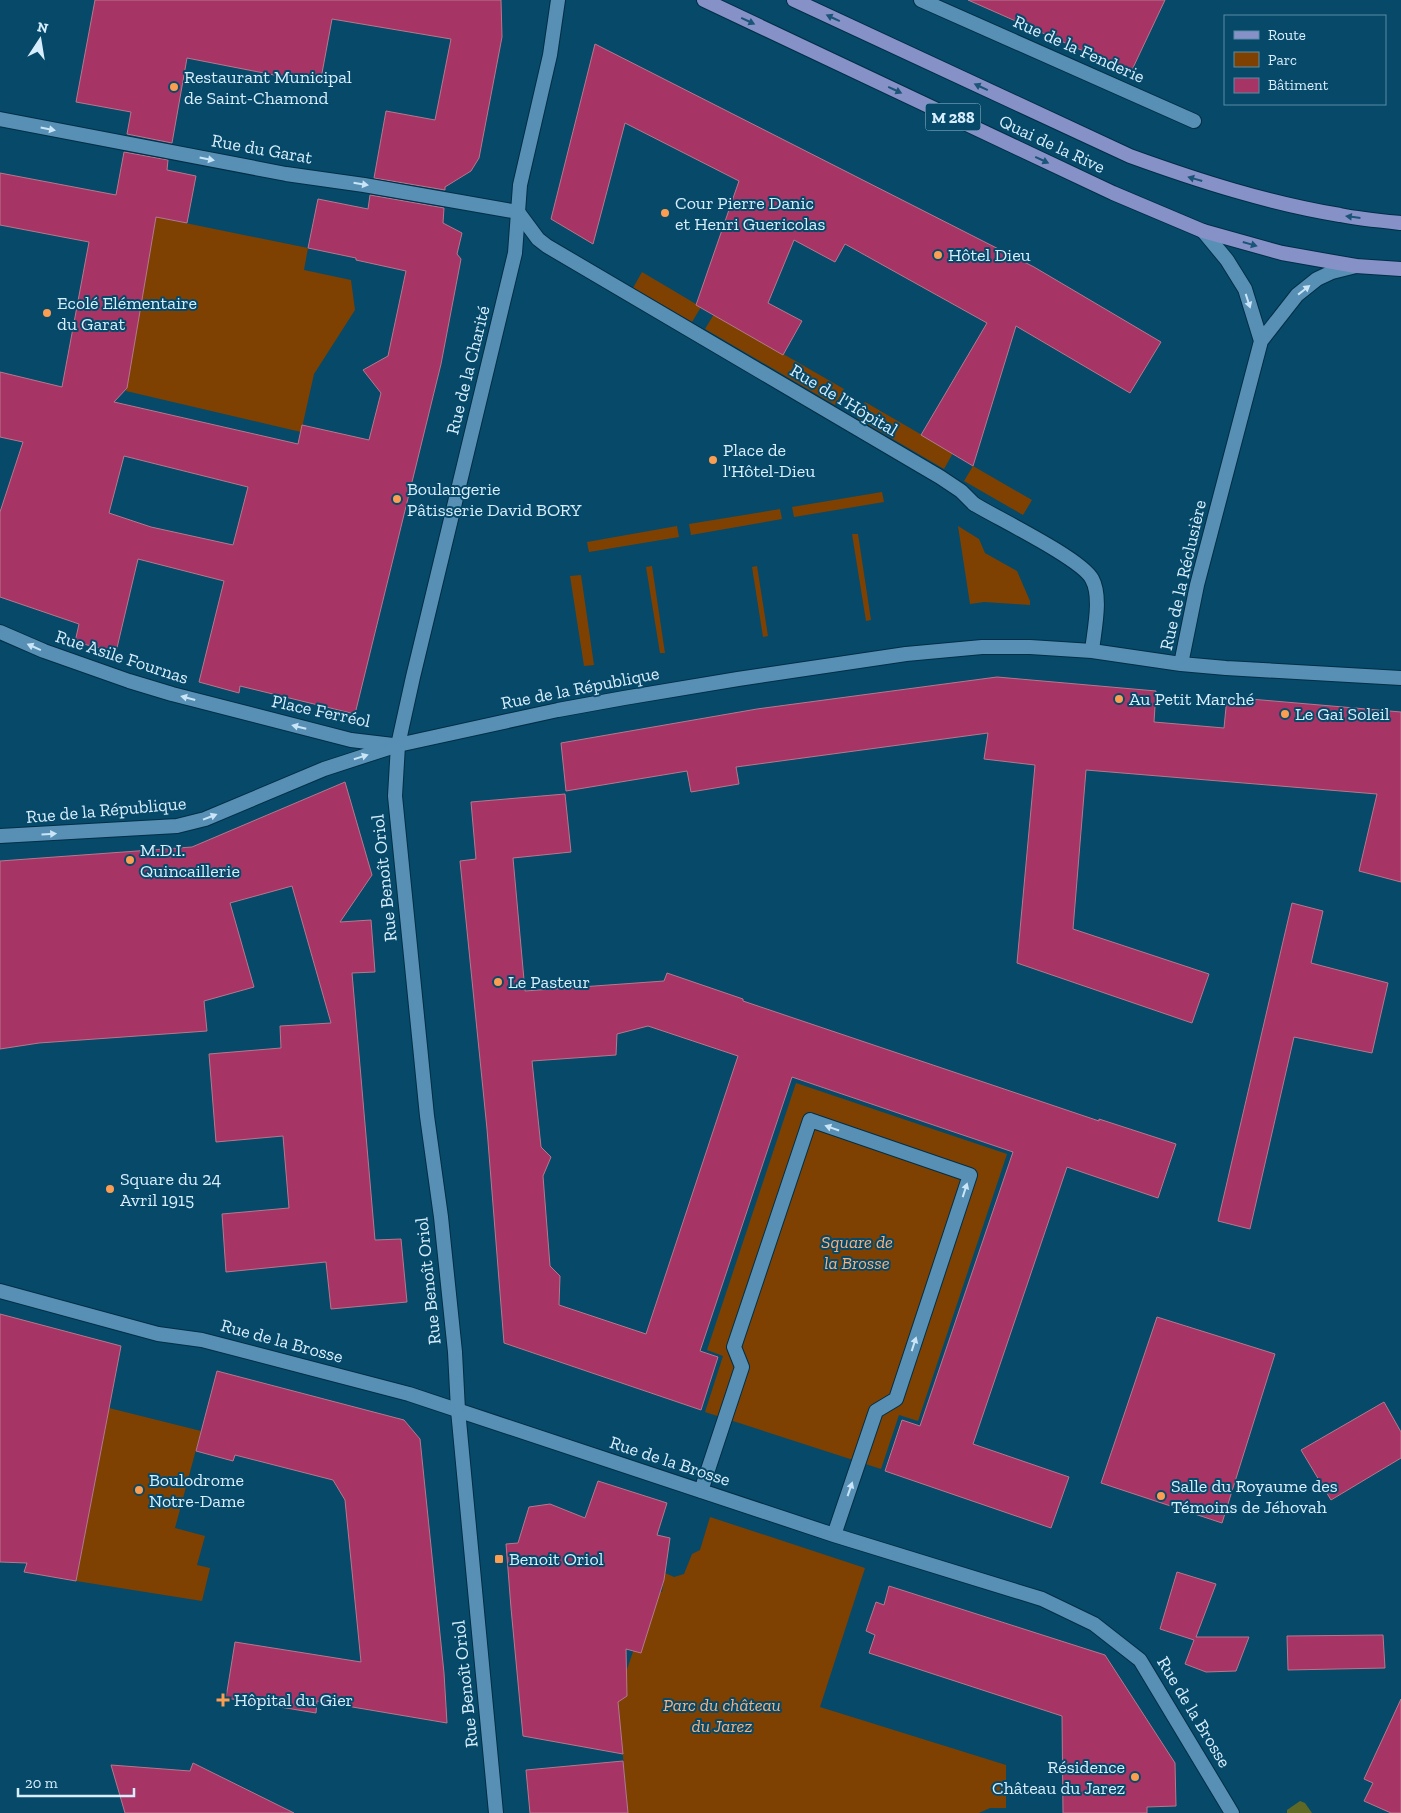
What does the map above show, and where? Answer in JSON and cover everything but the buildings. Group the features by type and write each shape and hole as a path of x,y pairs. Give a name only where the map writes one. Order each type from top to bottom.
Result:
{"main road":[{"name":"Quai de la Rive","path":"704,0 1113,193 1203,231 1282,253 1356,266 1401,269"},
{"name":"Quai de la Rive","path":"794,0 1130,156 1185,176 1260,198 1340,215 1401,223"}],"street":[{"name":"Rue de la Charité","path":"398,745 509,281 515,253 520,185 550,55 558,0"},
{"name":"Rue de la Fenderie","path":"921,0 1194,121"},
{"name":"Rue du Garat","path":"0,119 286,174 364,185 518,212"},
{"name":"Rue de l'Hôpital","path":"518,212 538,239 547,246 940,477 974,504 1067,557 1092,578 1096,593 1092,651"},
{"path":"1203,231 1227,260 1244,290 1261,341"},
{"path":"1261,341 1297,295 1317,279 1332,272 1356,266"},
{"name":"Rue de la Réclusière","path":"1261,341 1198,585 1181,664 1279,672 1401,678"},
{"name":"Rue Asile Fournas","path":"0,632 44,651 129,681 235,711"},
{"name":"Rue de la République","path":"0,836 177,826 205,819 324,769 398,745 548,712 738,678 906,654 982,647 1030,647 1092,651 1181,664"},
{"name":"Place Ferréol","path":"235,711 351,740 398,745"},
{"name":"Rue Benoît Oriol","path":"398,745 396,813 455,1352 458,1410 496,1813"},
{"path":"701,1491 742,1367 734,1347 810,1120 970,1175 896,1399 876,1411 834,1535"},
{"name":"Rue de la Brosse","path":"0,1291 158,1334 220,1344 409,1394 834,1535 1042,1599 1094,1624 1140,1660 1232,1813"}],"green space":[{"path":"156,217 308,248 304,270 351,280 355,310 314,374 301,432 126,391"},
{"path":"642,272 701,307 692,322 633,288"},
{"path":"714,314 844,389 835,405 705,329"},
{"path":"865,402 953,453 944,469 857,418"},
{"path":"973,466 1032,500 1023,515 964,481"},
{"path":"882,492 884,502 794,517 792,507"},
{"path":"780,509 782,519 691,535 689,524"},
{"path":"677,526 679,537 589,552 587,542"},
{"path":"958,526 979,539 985,553 1017,571 1030,605 984,602 970,604"},
{"path":"852,534 858,534 871,620 866,621"},
{"path":"652,566 665,653 660,653 646,567"},
{"path":"757,566 768,636 763,637 752,567"},
{"path":"581,575 594,665 584,666 570,576"},
{"name":"Square de la Brosse","path":"796,1083 1007,1154 918,1421 899,1415 881,1469 705,1412 723,1356 707,1350"},
{"name":"Boulodrome Notre-Dame","path":"109,1408 201,1431 175,1528 205,1536 197,1565 210,1568 202,1601 76,1581"},
{"name":"Parc du château du Jarez","path":"710,1517 865,1568 820,1707 1006,1765 1006,1808 990,1808 979,1813 628,1813 618,1700 626,1697 627,1689 622,1684 654,1590 662,1592 665,1573 674,1577 684,1574 692,1554 700,1550"}],"shaded area":[{"path":"1300,1801 1305,1803 1312,1813 1287,1813 1287,1810"}],"place":[{"name":"Restaurant Municipal de Saint-Chamond","path":"174,87"},
{"name":"Cour Pierre Danic et Henri Guericolas","path":"665,213"},
{"name":"Hôtel Dieu","path":"938,255"},
{"name":"Ecolé Elémentaire du Garat","path":"47,313"},
{"name":"Place de l'Hôtel-Dieu","path":"713,460"},
{"name":"Boulangerie Pâtisserie David BORY","path":"397,499"},
{"name":"Au Petit Marché","path":"1119,699"},
{"name":"Le Gai Soleil","path":"1285,714"},
{"name":"M.D.I. Quincaillerie","path":"130,860"},
{"name":"Le Pasteur","path":"498,982"},
{"name":"Square du 24 Avril 1915","path":"110,1189"},
{"name":"Boulodrome Notre-Dame","path":"139,1490"},
{"name":"Salle du Royaume des Témoins de Jéhovah","path":"1161,1496"},
{"name":"Benoit Oriol","path":"499,1559"},
{"name":"Hôpital du Gier","path":"223,1700"},
{"name":"Résidence Château du Jarez","path":"1135,1777"}]}
